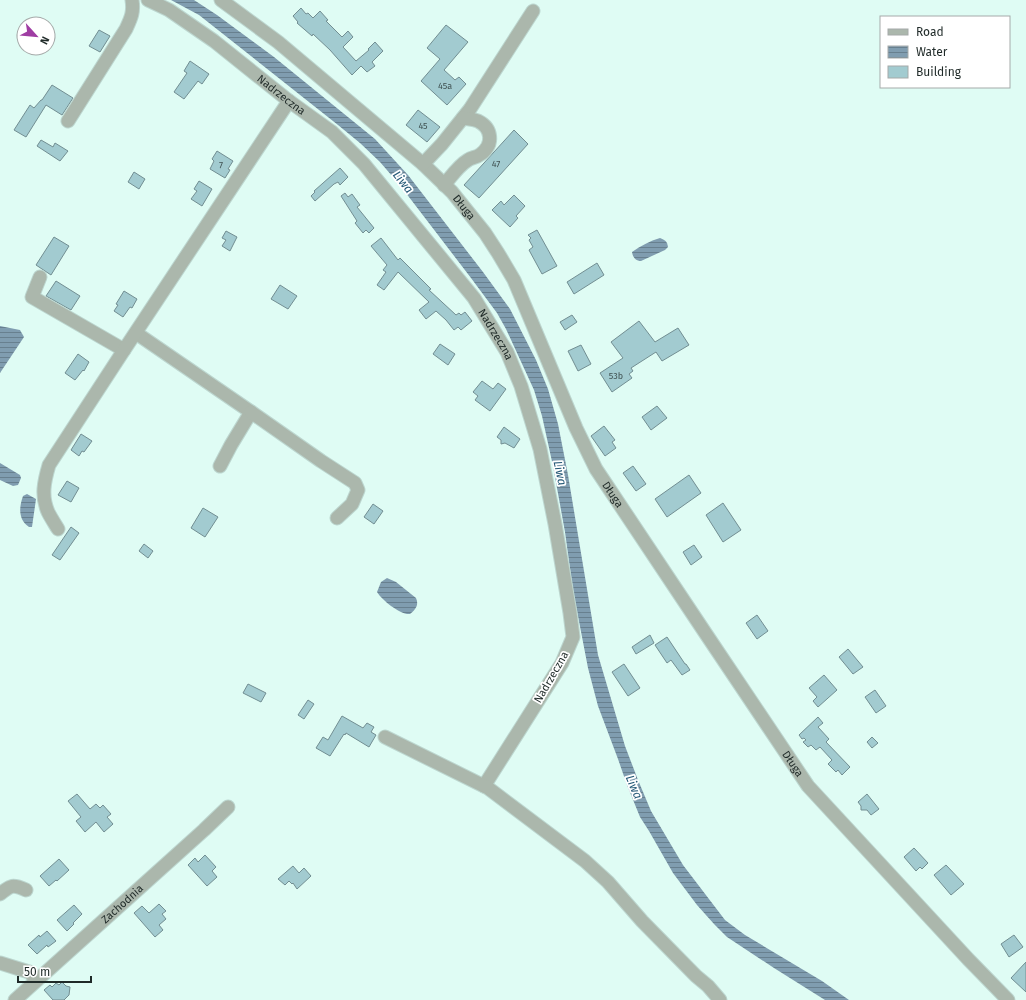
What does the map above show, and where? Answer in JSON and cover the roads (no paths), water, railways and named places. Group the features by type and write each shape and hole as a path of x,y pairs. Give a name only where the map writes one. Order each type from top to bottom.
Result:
{"street":[{"path":"68,121 126,29 132,16 132,0"},
{"name":"Nadrzeczna","path":"148,0 169,10 214,41 332,132 364,164 474,298 506,352 521,386 540,449 568,598 573,637 562,663 484,786"},
{"name":"Długa","path":"221,0 278,42 423,164 452,192 485,233 514,280 576,428 596,469 808,786 968,959 1008,1000"},
{"path":"423,164 442,144 470,109 533,11"},
{"path":"58,529 48,513 44,497 44,482 49,465 290,101"},
{"path":"444,185 468,159 476,157 483,152 490,142 490,137 485,126 477,121 463,118"},
{"path":"40,277 32,297 124,350"},
{"path":"136,333 321,461 355,482 358,490 352,504 337,518"},
{"path":"220,466 251,412"},
{"path":"385,737 484,786 501,797 585,861 608,882 642,921 696,976 708,986 720,1000"},
{"name":"Zachodnia","path":"15,1000 228,807"},
{"path":"0,894 8,887 17,886 26,890"},
{"path":"0,963 29,972 37,980"}],"water":[{"name":"Liwa","path":"171,0 194,0 217,15 274,57 375,139 408,175 510,309 536,360 548,389 558,424 598,655 625,746 651,811 683,865 725,920 745,935 822,981 849,1000 825,1000 727,937 697,905 673,873 640,817 598,706 588,668 573,590 565,532 553,466 542,416 534,390 497,313 399,184 380,162 338,125 199,15"},
{"path":"660,238 667,243 668,247 665,250 641,261 636,260 632,252 645,244"},
{"path":"0,326 20,330 24,337 0,373"},
{"path":"0,463 20,475 21,478 18,485 13,486 0,480"},
{"path":"27,494 36,499 32,527 25,524 20,513 23,496"},
{"path":"387,578 396,582 416,598 416,607 410,614 401,612 392,606 377,592 381,582"}]}
